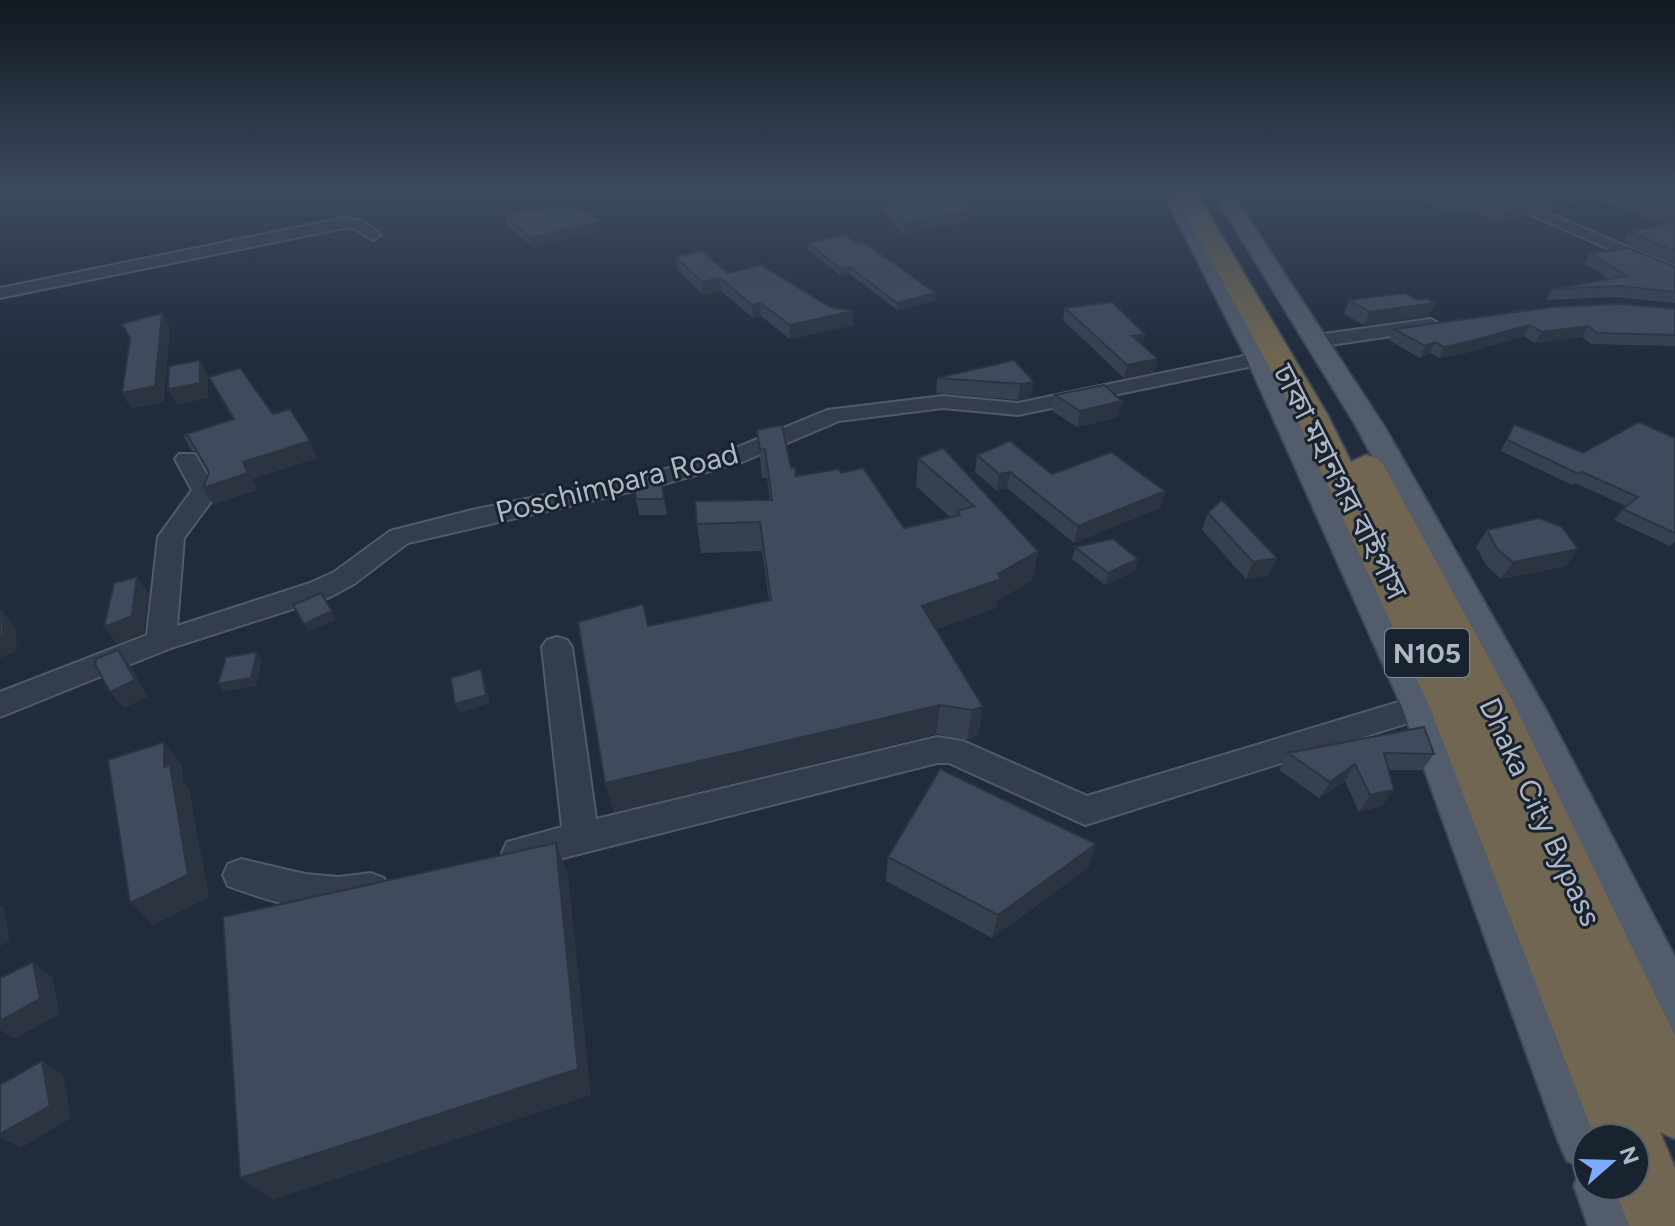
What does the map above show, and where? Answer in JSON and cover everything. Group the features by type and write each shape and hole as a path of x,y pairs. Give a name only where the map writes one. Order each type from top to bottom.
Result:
{"highway":[{"name":"ঢাকা মহানগর বাইপাস","path":"1216,246 1311,414 1453,708 1621,1122"},
{"name":"Dhaka City Bypass","path":"1238,246 1336,408 1493,708 1675,1106"},
{"path":"1651,1194 1664,1226"}],"main road":[{"path":"1200,246 1258,355 1422,707 1580,1122"},
{"path":"1257,246 1370,426 1527,712 1675,1011"},
{"path":"1609,1202 1618,1226"}],"street":[{"path":"0,293 230,246"},
{"path":"1613,246 1675,273"},
{"path":"1317,341 1455,322"},
{"name":"Poschimpara Road","path":"0,705 161,641 320,590 344,578 399,537 472,518 666,477 734,457 835,415 943,402 1018,409 1246,362 1258,355"},
{"path":"161,641 171,537 201,499 204,490 187,459"},
{"path":"557,647 581,838"},
{"path":"491,860 937,750 952,750 1085,811 1422,707"},
{"path":"241,875 285,888 355,894 400,883"}],"building":[{"path":"812,246 870,246 935,293 897,303 850,267 841,269"},
{"path":"1629,248 1675,267 1675,292 1620,286 1552,289 1627,276 1590,253"},
{"path":"702,251 728,273 761,265 830,307 853,311 790,325 760,303 752,305 720,278 702,282 676,257"},
{"path":"1405,293 1418,300 1427,299 1435,303 1370,312 1349,300"},
{"path":"1112,302 1145,334 1132,336 1158,359 1127,365 1065,308"},
{"path":"1621,304 1675,309 1675,335 1597,333 1588,326 1542,332 1530,325 1444,347 1435,342 1425,346 1394,329 1552,307"},
{"path":"162,313 155,386 122,393 130,338 122,324"},
{"path":"200,360 200,383 168,389 169,366"},
{"path":"1014,360 1034,382 1020,384 937,378"},
{"path":"240,368 273,414 290,409 310,441 243,462 248,473 203,488 209,472 188,436 183,435 234,419 209,377"},
{"path":"1104,385 1122,401 1080,411 1055,395"},
{"path":"1639,422 1675,438 1675,533 1623,509 1638,497 1582,472 1579,474 1507,440 1514,424 1583,453"},
{"path":"782,425 791,468 795,468 796,476 863,468 904,528 960,515 957,511 974,506 918,458 943,448 1038,551 998,574 1001,579 922,606 983,707 972,710 940,705 605,783 578,622 643,604 648,626 771,600 760,522 697,524 695,501 772,500 765,449 760,450 757,430"},
{"path":"1010,441 1052,474 1111,452 1165,491 1078,526 1010,472 999,474 977,455"},
{"path":"660,473 664,499 636,499 633,477"},
{"path":"1222,500 1277,558 1253,562 1208,513"},
{"path":"1539,518 1562,527 1578,549 1513,562 1497,549 1487,530"},
{"path":"1113,539 1138,559 1108,573 1075,547"},
{"path":"137,577 132,616 104,627 114,583"},
{"path":"321,593 332,611 304,624 293,605"},
{"path":"0,611 3,635 0,636"},
{"path":"118,650 135,680 110,692 95,664 96,659"},
{"path":"257,652 251,678 218,684 226,657"},
{"path":"481,669 486,695 455,704 451,678"},
{"path":"1424,727 1434,754 1384,753 1394,790 1370,795 1355,764 1330,782 1288,753"},
{"path":"164,742 164,767 170,765 188,875 130,903 108,760"},
{"path":"940,769 1096,844 998,915 888,857"},
{"path":"556,843 578,1069 240,1178 223,917"},
{"path":"33,962 40,999 0,1021 0,978"},
{"path":"42,1061 50,1106 0,1134 0,1085"}]}
